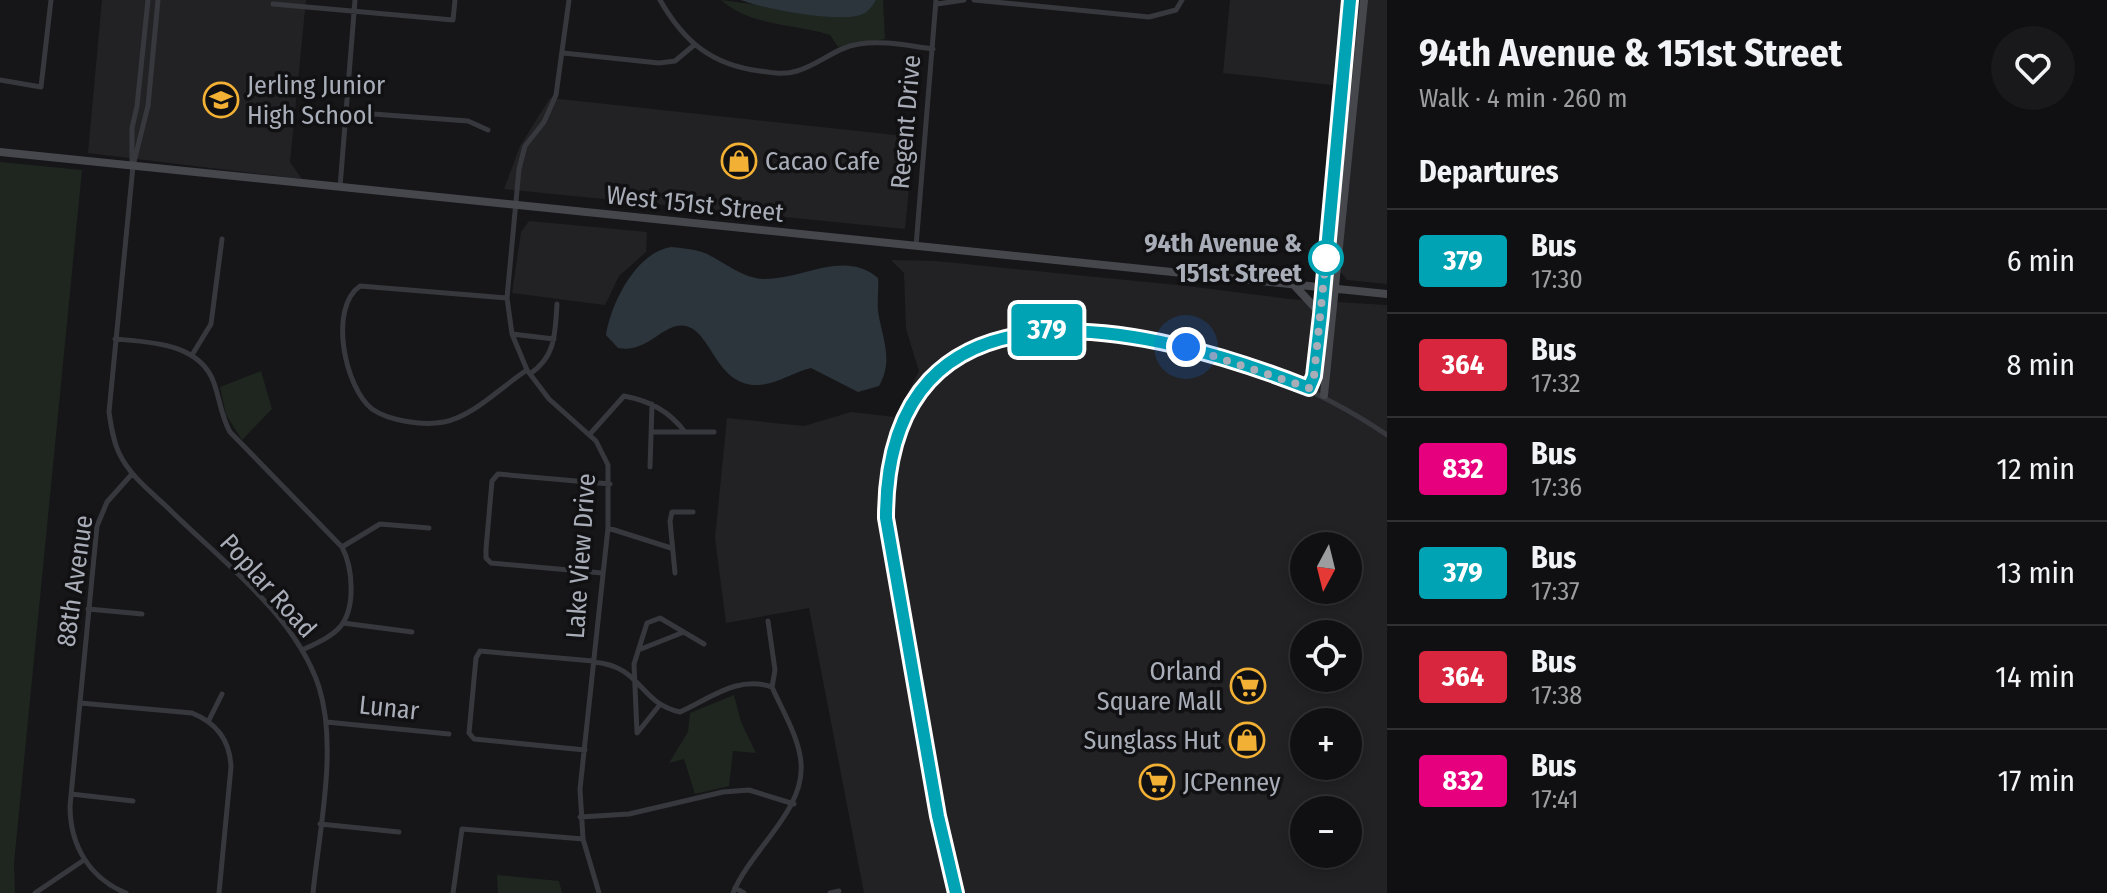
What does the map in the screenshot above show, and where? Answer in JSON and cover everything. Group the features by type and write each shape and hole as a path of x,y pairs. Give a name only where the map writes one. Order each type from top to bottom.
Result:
{"street":[{"path":"0,80 41,87 51,0"},
{"path":"133,166 129,152 148,0"},
{"path":"132,474 119,454 109,412 133,166 148,106 158,0"},
{"path":"340,188 355,0"},
{"path":"273,4 453,20 455,0"},
{"name":"Lake View Drive","path":"569,0 563,53 551,108 525,146 513,206 507,298 512,334 528,372 549,399 590,434 605,455 610,484 580,817 583,839 599,893"},
{"path":"660,0 675,26 693,46 718,61 782,74 799,71 858,44 933,49"},
{"path":"937,2 964,0"},
{"path":"974,0 1030,3 1149,17 1176,10 1182,0"},
{"path":"1309,388 1314,376 1321,315 1350,0"},
{"path":"1324,395 1364,0"},
{"name":"Regent Drive","path":"916,247 937,2"},
{"path":"563,53 659,63 675,61 693,46"},
{"path":"346,112 468,121 488,130"},
{"name":"West 151st Street","path":"0,152 1387,294"},
{"path":"192,355 211,324 222,239"},
{"path":"1293,285 1309,297 1321,315"},
{"path":"507,298 360,286 350,295 342,320 345,361 365,401 375,410 398,419 441,423 464,415 544,364 554,339 557,304"},
{"path":"956,893 938,816 886,518 893,447 902,421 937,372 973,347 1017,333 1062,330 1131,336 1186,347 1309,388 1387,435"},
{"path":"512,334 554,339"},
{"path":"115,339 161,344 192,355 211,375 222,418 230,432 342,547 350,576 343,623 333,634 302,650"},
{"path":"590,434 624,396 652,404 673,416 685,432"},
{"path":"650,467 652,404"},
{"path":"651,432 714,432"},
{"name":"88th Avenue","path":"84,860 71,825 71,794 97,526 107,502 132,474"},
{"name":"Poplar Road","path":"132,474 266,605 302,650 319,687 326,722 313,893"},
{"path":"602,573 491,563 486,558 496,475 610,484"},
{"path":"675,573 672,512 693,512"},
{"path":"342,547 380,524 429,528"},
{"path":"608,528 672,548"},
{"path":"88,609 142,614"},
{"path":"658,707 637,733 633,677 647,623 653,619 670,622 704,644"},
{"path":"744,893 734,891 770,832 794,804 801,764 772,687 775,670 768,621"},
{"path":"343,623 412,632"},
{"path":"641,650 684,631"},
{"path":"585,750 474,739 469,733 471,704 476,658 483,650 613,665 633,677 658,707 680,712 740,682 755,681 772,687"},
{"path":"209,720 222,694"},
{"path":"80,703 182,712 209,720 226,741 231,758 219,893"},
{"name":"Lunar","path":"326,722 449,734"},
{"path":"580,817 629,814 723,792 749,790 794,804"},
{"path":"71,794 133,801"},
{"path":"320,824 399,832"},
{"path":"453,893 462,829 583,839"},
{"path":"35,893 84,860 98,876 126,893"},
{"path":"830,893 839,891"}],"shaded area":[{"path":"102,0 306,0 290,162 302,179 88,153"},
{"path":"721,0 850,17 863,14 876,0 883,0 885,39 838,47 830,35 759,20"},
{"path":"741,0 876,0 863,14 838,17 784,11"},
{"path":"1230,0 1387,0 1387,284 1347,280 1340,271 1356,114 1330,111 1333,85 1223,73"},
{"path":"550,98 914,137 905,229 504,189 520,146"},
{"path":"0,162 82,170 14,863 15,893 0,893"},
{"path":"529,221 647,232 646,252 619,276 605,305 512,293 521,232"},
{"path":"671,247 702,252 755,278 778,278 822,268 851,266 878,278 878,311 886,358 879,386 858,392 811,368 766,384 745,383 724,369 695,330 686,326 670,328 629,349 618,348 606,335 620,294 647,258"},
{"name":"Orland Square Mall","path":"891,260 936,261 1289,299 1387,305 1387,893 864,893 809,608 726,623 715,538 727,418 804,426 851,412 895,417 919,371 906,329 904,273"},
{"path":"261,371 272,409 242,440 226,415 220,387"},
{"path":"734,695 741,722 756,753 733,751 729,786 695,794 684,759 669,763 688,732 690,713"},
{"path":"497,875 559,881 562,893 498,893"}],"bus line":[{"name":"379","path":"956,893 938,816 886,518 893,447 902,421 930,379 958,355 988,341 1040,331 1098,332 1145,338 1199,350 1274,373 1309,388 1314,376 1321,315 1350,0"}],"place":[{"name":"Jerling Junior High School","path":"221,100"},
{"name":"Cacao Cafe","path":"739,161"},
{"name":"94th Avenue & 151st Street","path":"1326,258"},
{"name":"Orland Square Mall","path":"1248,686"},
{"name":"Sunglass Hut","path":"1247,740"},
{"name":"JCPenney","path":"1157,782"}],"route":[{"path":"1186,347 1274,373 1309,388 1314,376 1326,258"}]}
